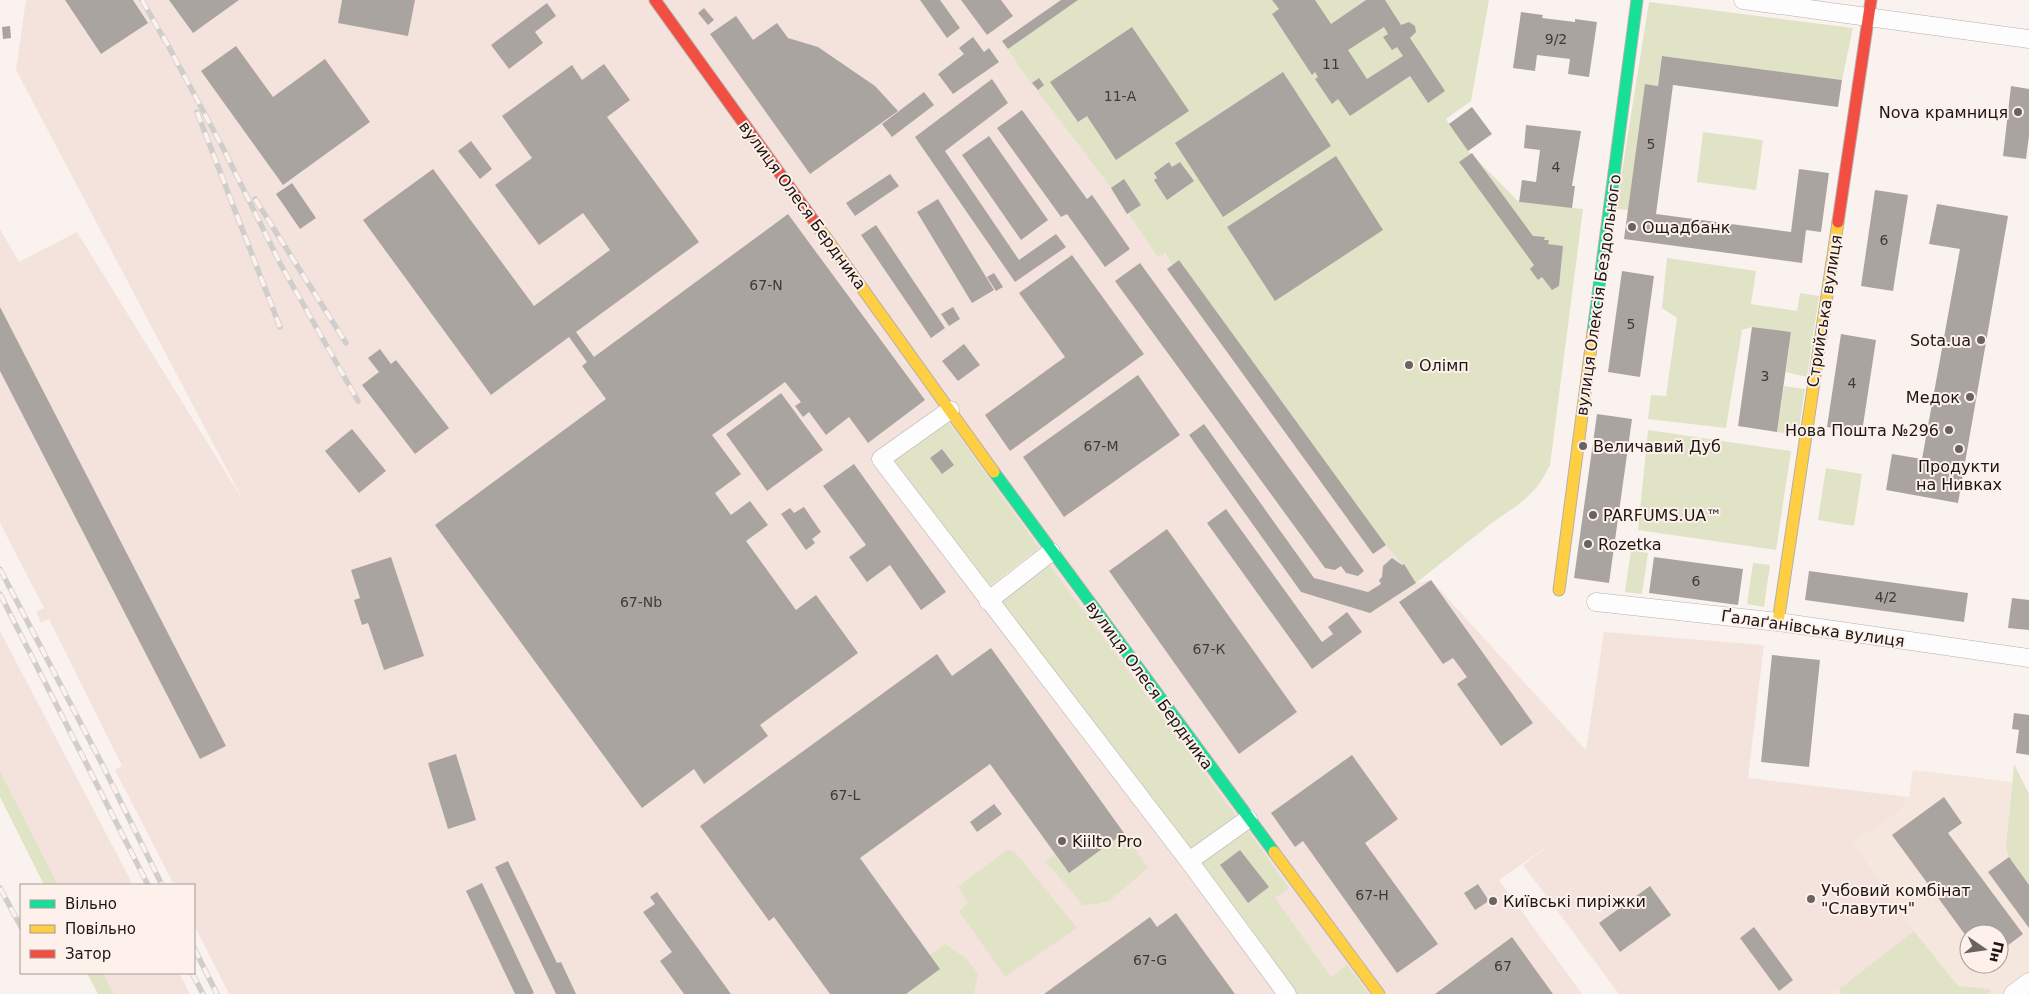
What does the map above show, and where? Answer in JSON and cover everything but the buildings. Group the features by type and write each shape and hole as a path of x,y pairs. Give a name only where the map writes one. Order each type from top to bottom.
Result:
{"street":[{"name":"вулиця Олеся Бердника","path":"655,0 1051,552 1379,994"},
{"name":"вулиця Олексія Бездольного","path":"1559,590 1637,0"},
{"path":"1743,0 2029,39"},
{"name":"Стрийська вулиця","path":"1778,622 1870,0"},
{"path":"950,410 881,459 1189,861 1287,994"},
{"path":"988,601 1051,552"},
{"name":"Ґалаґанівська вулиця","path":"1596,602 1778,622 2029,658"},
{"path":"1189,861 1248,819"},
{"path":"2013,994 2029,982"}],"shaded area":[{"path":"26,0 1078,0 1008,49 1020,68 1111,188 1159,257 1164,253 1172,265 1179,260 1386,545 1402,565 1404,564 1416,583 1431,580 1586,750 1604,632 1764,645 1748,778 1909,797 1897,814 1853,842 1914,931 1832,994 1619,994 1523,865 1554,842 1499,880 1582,994 229,994 195,927 195,884 173,884 115,770 122,766 49,619 41,623 36,612 44,608 0,523 0,229 19,262 77,232 244,502 16,70"},
{"path":"0,631 132,884 57,884 0,771"},
{"path":"1913,770 2012,782 2009,816 2029,818 2029,994 1832,994 1914,931 1852,842 1897,814 1909,797"},
{"path":"104,974 180,974 190,994 114,994"}],"green space":[{"name":"Олімп","path":"1078,0 1489,0 1471,101 1446,119 1468,151 1519,202 1583,209 1550,465 1544,477 1531,494 1416,583 1404,564 1402,565 1386,545 1179,260 1172,265 1165,253 1158,257 1111,188 1020,68 1008,49"},
{"path":"1649,2 1853,28 1842,80 1662,56 1658,86 1646,84 1628,210 1616,209"},
{"path":"1703,132 1763,140 1756,190 1697,182"},
{"path":"1667,258 1756,271 1751,304 1797,311 1800,293 1819,296 1807,377 1786,372 1791,332 1752,327 1742,330 1726,428 1648,419 1651,395 1666,396 1677,318 1662,308"},
{"path":"1784,386 1805,389 1798,435 1777,432"},
{"path":"948,421 1039,548 987,588 892,460"},
{"path":"1648,430 1791,451 1776,550 1638,530"},
{"path":"1826,468 1862,474 1854,526 1818,520"},
{"path":"1631,550 1648,553 1642,594 1625,592"},
{"path":"1753,563 1770,565 1764,607 1747,604"},
{"path":"1049,564 1237,817 1190,852 999,603"},
{"path":"2014,764 2029,794 2029,885 2009,857 2006,848"},
{"path":"0,771 57,884 44,884 0,797"},
{"path":"1247,829 1289,888 1275,898 1331,977 1347,965 1369,994 1295,994 1198,862"},
{"path":"1124,833 1148,868 1109,901 1083,905 1046,862 1055,854 1069,873"},
{"path":"1007,850 1015,852 1077,928 1005,977 959,911 968,903 958,887"},
{"path":"1914,931 1958,986 1989,989 1991,991 1988,994 1841,994 1839,989"},
{"path":"945,944 967,959 978,974 974,994 906,994 940,969 930,955"},
{"path":"88,974 104,974 114,994 98,994"}],"railway":[{"path":"142,0 165,41"},
{"path":"163,36 224,150 281,265 358,401"},
{"path":"197,112 280,327"},
{"path":"255,199 346,343"},
{"path":"0,569 102,764 162,884"},
{"path":"0,594 147,884"},
{"path":"0,888 20,925"},
{"path":"195,950 217,994"},
{"path":"193,974 203,994"}],"traffic: fast":[{"path":"1593,332 1637,0"},
{"path":"994,472 1274,852"}],"traffic: slow":[{"path":"814,221 994,472"},
{"path":"1778,622 1838,222"},
{"path":"1559,590 1593,332"},
{"path":"1274,852 1379,994"}],"traffic: jam":[{"path":"655,0 814,221"},
{"path":"1838,222 1871,0"}],"place":[{"name":"Nova крамниця","path":"2018,112"},
{"name":"Ощадбанк","path":"1632,227"},
{"name":"Sota.ua","path":"1981,340"},
{"name":"Олімп","path":"1409,365"},
{"name":"Медок","path":"1970,397"},
{"name":"Нова Пошта №296","path":"1949,430"},
{"name":"Величавий Дуб","path":"1583,446"},
{"name":"Продукти на Нивках","path":"1959,449"},
{"name":"PARFUMS.UA™","path":"1593,515"},
{"name":"Rozetka","path":"1588,544"},
{"name":"Kiilto Pro","path":"1062,841"},
{"name":"Учбовий комбінат \"Славутич\"","path":"1811,899"},
{"name":"Київські пиріжки","path":"1493,901"}]}
